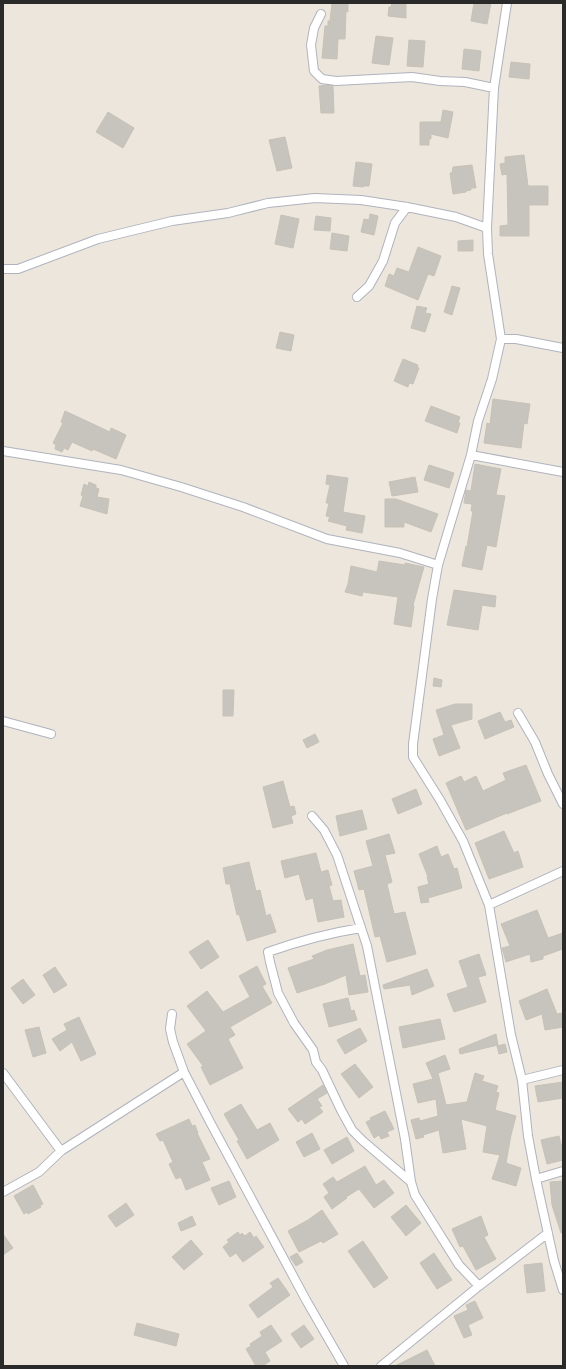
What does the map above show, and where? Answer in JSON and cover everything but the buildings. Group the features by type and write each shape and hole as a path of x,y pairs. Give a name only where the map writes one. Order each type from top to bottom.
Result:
{"street":[{"path":"507,3 494,88 487,228 488,254 501,339 492,379 478,421 471,455 438,565 432,599 413,744 413,757 463,840 488,905 511,1035 522,1080 528,1136 536,1179 554,1261 563,1290"},
{"path":"321,14 314,28 311,45 314,71 322,79 336,81 412,77 440,81 465,82 494,88"},
{"path":"3,271 18,268 98,239 172,221 228,213 268,203 315,198 361,200 407,208 456,217 487,228"},
{"path":"356,297 369,286 383,261 395,223 407,208"},
{"path":"501,339 516,339 563,348"},
{"path":"3,451 121,470 243,507 327,539 400,553 438,565"},
{"path":"471,455 563,472"},
{"path":"518,712 535,742 548,774 563,804"},
{"path":"3,721 51,734"},
{"path":"312,816 324,830 337,855 367,946 405,1139 411,1182 415,1195 459,1265 479,1286"},
{"path":"488,905 563,871"},
{"path":"361,928 334,932 293,943 268,952 278,993 294,1023 313,1050 316,1062 322,1070 352,1130 367,1145 411,1182"},
{"path":"172,1014 170,1029 184,1072 306,1300 344,1366"},
{"path":"522,1080 563,1070"},
{"path":"3,1192 39,1172 61,1150 184,1072"},
{"path":"3,1073 61,1150"},
{"path":"536,1179 563,1171"},
{"path":"381,1366 479,1286 548,1234"}]}
